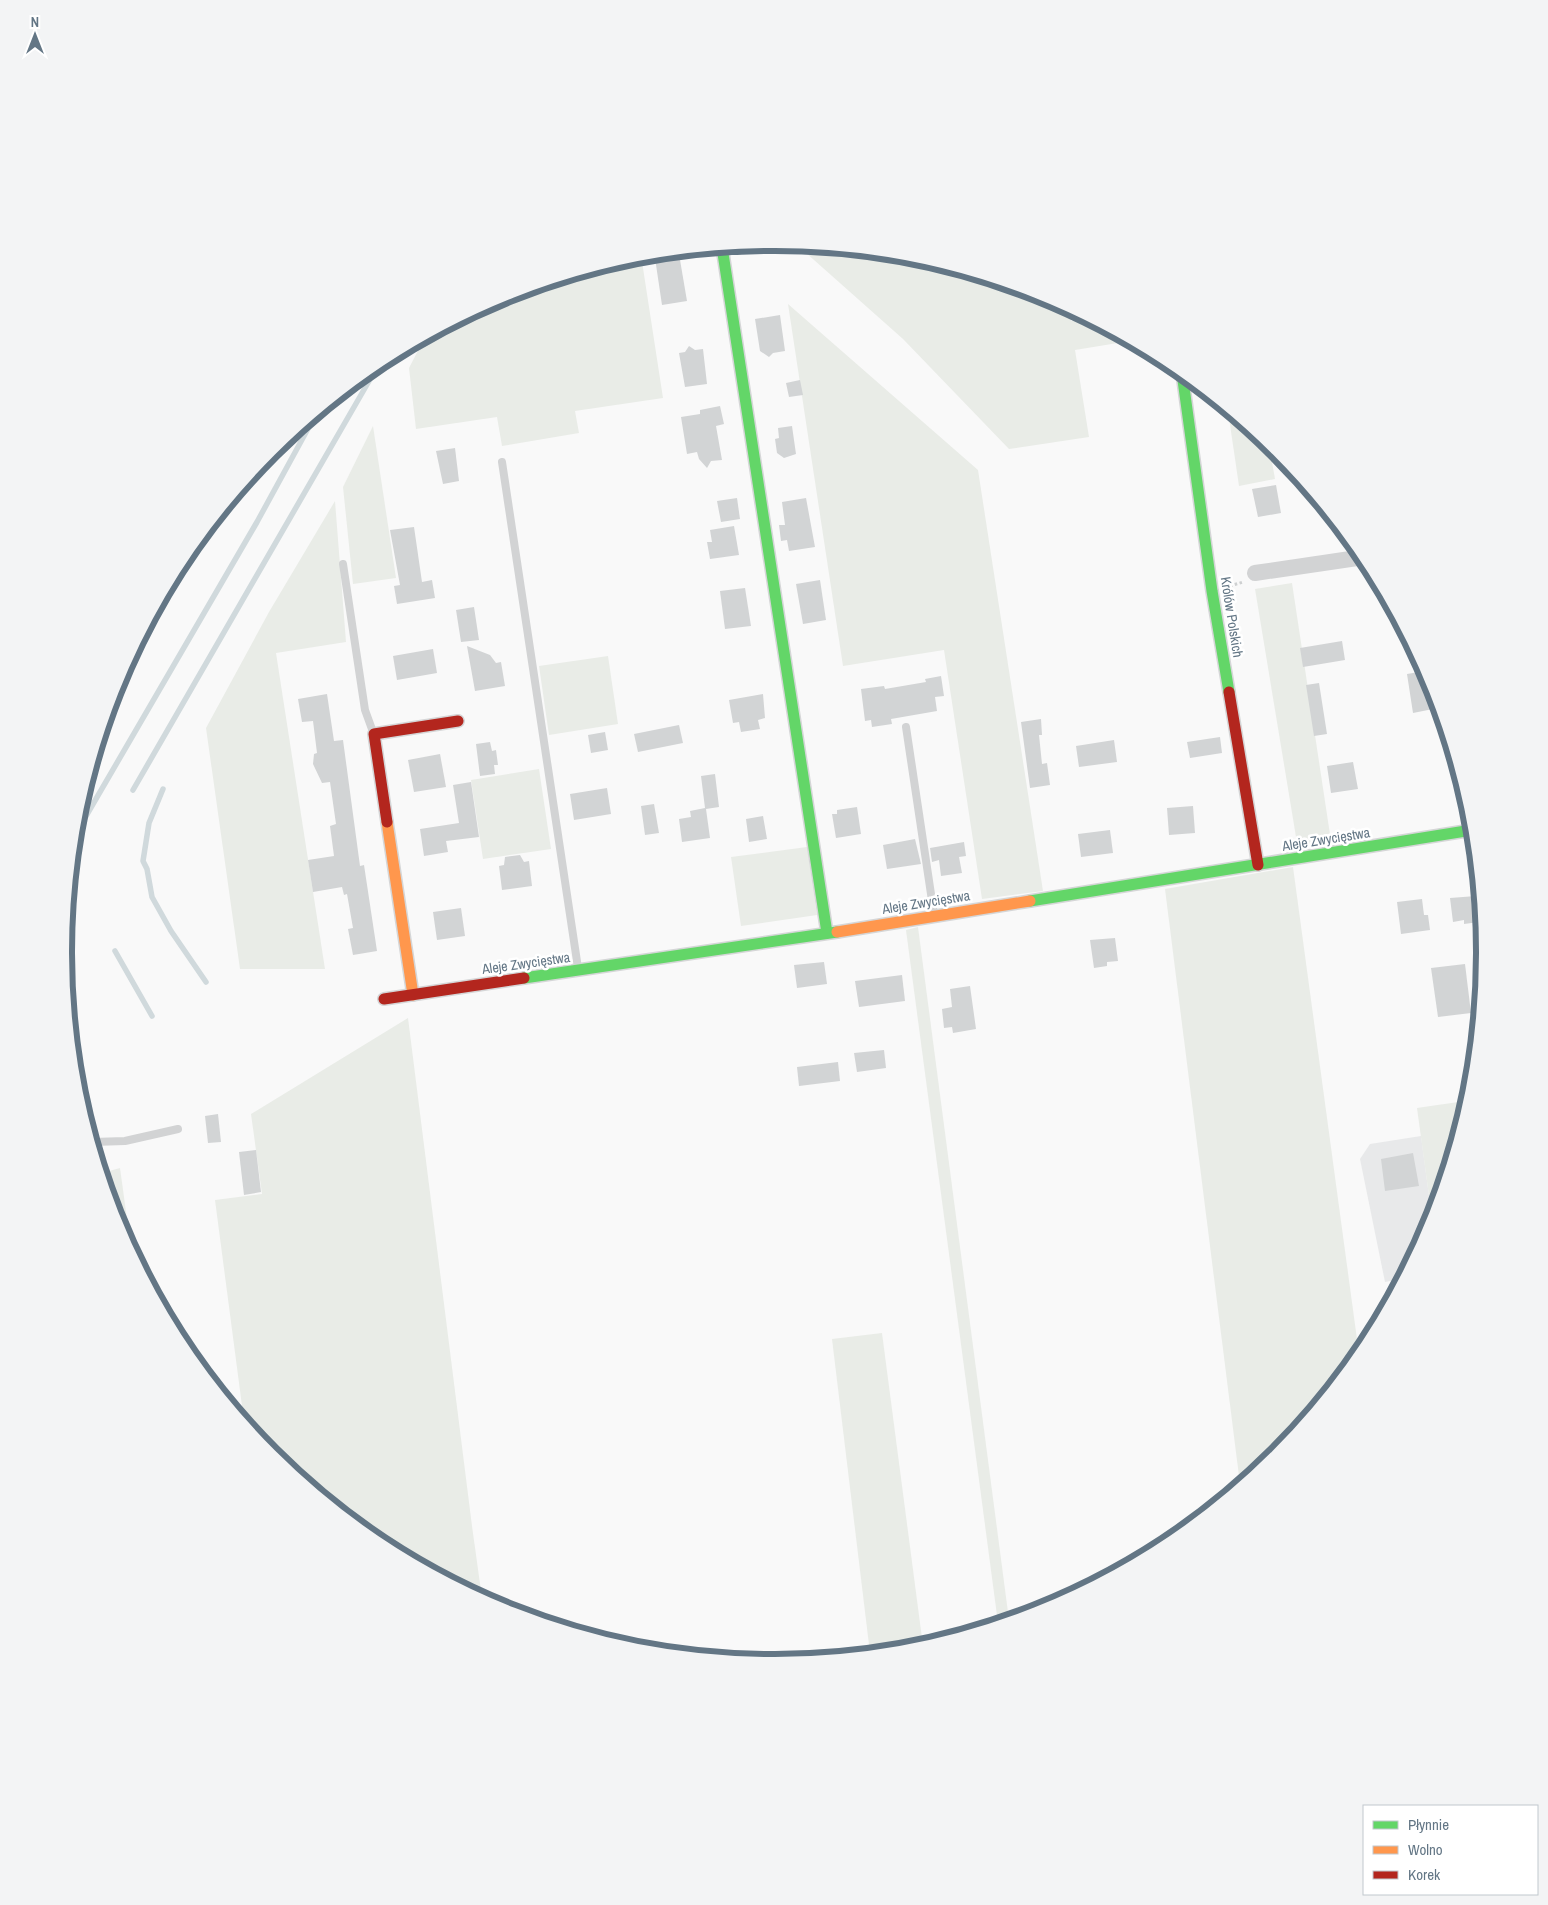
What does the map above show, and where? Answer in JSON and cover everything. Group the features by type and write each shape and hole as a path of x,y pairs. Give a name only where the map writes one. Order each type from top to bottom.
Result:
{"street":[{"path":"723,253 827,933"},
{"name":"Królów Polskich","path":"1183,383 1212,591 1258,865"},
{"path":"1255,573 1354,558"},
{"path":"413,995 374,734 458,721"},
{"name":"Aleje Zwycięstwa","path":"384,999 827,933 1464,831"}],"lane":[{"path":"502,462 579,970"},
{"path":"343,564 365,710 374,734"},
{"path":"906,727 934,916"},
{"path":"98,1142 125,1141 178,1129"}],"path":[{"path":"1212,591 1255,579 1255,573"}],"shaded area":[{"path":"805,252 866,257 911,264 956,275 1042,304 1070,317 1071,321 1078,320 1120,343 1075,350 1089,437 1009,449 903,339"},
{"path":"642,263 663,398 575,411 579,433 502,446 497,417 416,429 409,368 420,347 464,323 506,304 592,275"},
{"path":"788,304 978,470 1043,891 982,899 944,650 843,666"},
{"path":"1229,419 1271,457 1275,479 1239,486"},
{"path":"373,426 396,578 353,584 343,487"},
{"path":"335,501 346,642 276,653 325,969 240,969 206,728 269,612"},
{"path":"1292,583 1331,841 1298,849 1255,589"},
{"path":"608,656 618,724 549,735 539,666"},
{"path":"539,769 551,849 483,859 471,780"},
{"path":"807,847 817,915 741,926 731,857"},
{"path":"1293,867 1357,1342 1331,1380 1301,1415 1270,1449 1239,1478 1165,889"},
{"path":"918,927 1008,1614 997,1618 906,930"},
{"path":"408,1018 481,1590 423,1560 384,1536 347,1509 311,1480 278,1449 243,1410 215,1200 262,1194 251,1114"},
{"path":"1459,1102 1452,1134 1430,1201 1417,1108"},
{"path":"1421,1136 1430,1200 1394,1280 1385,1282 1360,1159 1370,1144"},
{"path":"120,1168 128,1225 110,1178 108,1171"},
{"path":"882,1333 922,1638 869,1647 832,1339"}],"building":[{"path":"680,257 687,301 662,305 655,261"},
{"path":"780,315 785,351 773,353 769,357 760,351 755,319"},
{"path":"689,346 695,350 703,349 707,384 685,387 679,353 685,352"},
{"path":"800,380 803,395 789,397 786,383"},
{"path":"720,406 724,424 716,426 722,460 711,461 707,468 699,459 697,452 687,454 681,417 700,414 700,410"},
{"path":"792,426 796,454 784,458 777,453 775,439 779,438 778,428"},
{"path":"455,448 459,481 443,484 436,451"},
{"path":"1276,485 1281,513 1258,517 1252,489"},
{"path":"737,498 740,519 721,522 717,501"},
{"path":"806,498 815,547 789,551 787,540 781,541 779,525 785,525 782,502"},
{"path":"734,526 739,555 710,559 707,542 712,542 710,530"},
{"path":"414,527 422,582 432,580 435,598 397,604 394,586 400,585 390,530"},
{"path":"820,580 826,620 803,624 796,584"},
{"path":"745,588 751,626 725,629 720,591"},
{"path":"474,607 479,640 461,642 456,610"},
{"path":"1342,641 1345,660 1303,667 1300,648"},
{"path":"467,646 490,655 496,663 501,662 505,686 475,691"},
{"path":"433,649 437,673 397,680 393,656"},
{"path":"1417,672 1431,709 1413,713 1407,674"},
{"path":"941,676 944,696 935,697 937,711 891,719 892,724 872,727 871,720 865,721 861,689 884,686 885,689 926,682 925,679"},
{"path":"1319,683 1327,734 1314,736 1306,685"},
{"path":"327,694 334,741 343,740 360,866 364,865 377,951 353,955 348,929 353,928 347,894 344,895 342,887 313,892 308,860 334,856 330,826 336,824 330,782 322,783 313,764 314,754 317,753 313,721 302,722 298,699"},
{"path":"763,694 765,718 758,720 760,729 741,732 739,722 733,723 729,700"},
{"path":"1041,719 1042,735 1039,735 1042,764 1047,763 1050,785 1030,788 1021,722"},
{"path":"679,725 683,743 638,752 634,734"},
{"path":"605,732 608,750 591,753 588,735"},
{"path":"1220,737 1222,753 1190,758 1187,742"},
{"path":"1114,740 1117,762 1079,767 1076,746"},
{"path":"490,742 492,751 496,750 498,765 494,765 495,774 480,776 476,744"},
{"path":"440,754 446,787 414,792 408,760"},
{"path":"1353,762 1358,789 1331,793 1327,766"},
{"path":"715,774 719,807 706,809 710,838 682,842 679,819 691,817 690,811 705,808 701,776"},
{"path":"471,782 479,837 446,841 448,852 424,856 420,829 459,823 453,785"},
{"path":"607,788 611,814 574,820 570,794"},
{"path":"654,804 659,833 645,835 641,806"},
{"path":"1193,806 1195,833 1169,835 1167,808"},
{"path":"857,807 861,834 836,838 832,814 837,814 837,810"},
{"path":"763,816 767,839 749,842 746,819"},
{"path":"1110,830 1113,853 1081,857 1078,834"},
{"path":"915,839 921,864 887,869 883,845"},
{"path":"964,842 966,856 959,857 962,873 941,876 939,860 932,862 930,848"},
{"path":"520,855 524,862 529,861 532,886 502,890 499,866 504,865 505,857"},
{"path":"1473,896 1475,923 1464,924 1464,920 1453,922 1450,898"},
{"path":"1422,899 1424,915 1428,915 1430,930 1401,934 1397,902"},
{"path":"461,908 465,936 437,940 433,912"},
{"path":"1115,938 1118,961 1107,962 1107,966 1094,968 1090,940"},
{"path":"824,962 827,984 797,988 794,965"},
{"path":"1465,964 1471,1013 1438,1017 1431,968"},
{"path":"902,975 905,1001 859,1007 855,981"},
{"path":"970,986 976,1029 953,1033 952,1027 944,1028 942,1009 952,1007 950,989"},
{"path":"884,1050 886,1068 857,1072 854,1053"},
{"path":"838,1062 840,1081 799,1086 797,1067"},
{"path":"218,1114 221,1142 208,1143 205,1116"},
{"path":"256,1150 261,1192 244,1195 239,1152"},
{"path":"1413,1153 1419,1186 1385,1191 1381,1159"}],"waterway":[{"path":"133,790 370,379"},
{"path":"86,816 257,522 309,427"},
{"path":"163,789 149,823 143,861 147,869 152,897 171,931 206,982"},
{"path":"115,951 152,1016"}],"traffic: fast":[{"path":"723,253 827,933"},
{"path":"1183,383 1212,591 1229,692"},
{"path":"1030,901 1464,831"},
{"path":"524,978 837,932"}],"traffic: slow":[{"path":"387,822 413,995"},
{"path":"837,932 1030,901"}],"traffic: jam":[{"path":"1229,692 1258,865"},
{"path":"387,822 374,734 458,721"},
{"path":"384,999 524,978"}]}
